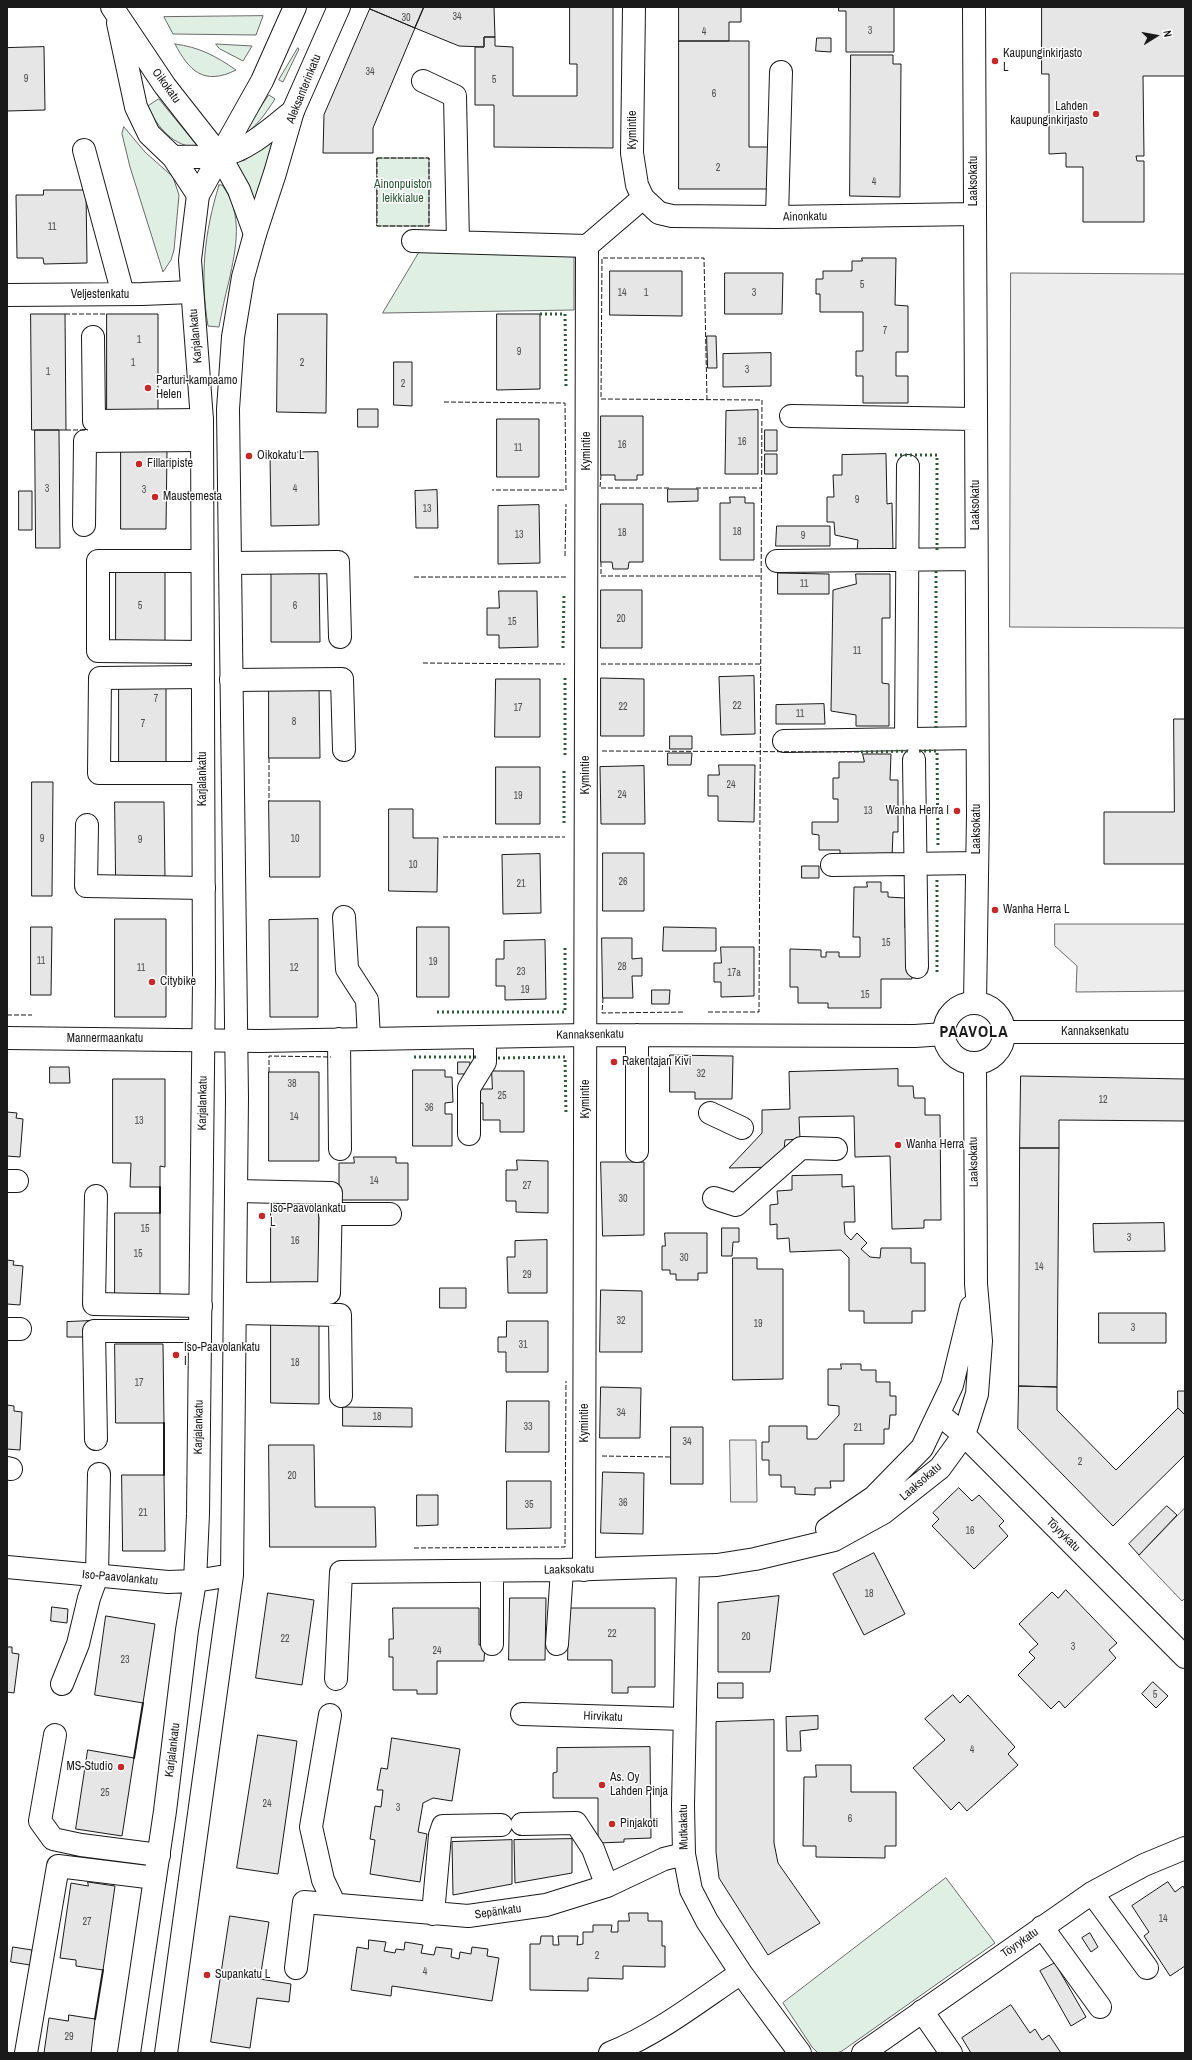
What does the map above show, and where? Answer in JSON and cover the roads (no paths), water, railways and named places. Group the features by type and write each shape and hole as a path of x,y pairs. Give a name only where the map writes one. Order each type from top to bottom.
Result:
{"street":[{"path":"220,156 262,80 295,7"},
{"name":"Aleksanterinkatu","path":"255,234 293,111 339,7"},
{"name":"Kymintie","path":"634,7 632,153 637,185 643,198"},
{"name":"Laaksokatu","path":"974,7 977,738 975,1003"},
{"name":"Oikokatu","path":"114,10 165,86 220,156 239,190 255,234"},
{"name":"Oikokatu","path":"114,10 136,107 149,134 174,157 198,195"},
{"path":"777,217 780,72"},
{"path":"423,81 455,96 458,242"},
{"path":"174,157 220,156 243,147 263,135 293,111"},
{"path":"84,150 123,294"},
{"name":"Karjalankatu","path":"129,2053 159,1855 187,1630 195,1581 198,1514 201,1306 204,888 202,430 190,260 198,195 220,156"},
{"path":"413,241 587,246 643,198"},
{"name":"Ainonkatu","path":"643,198 659,213 672,216 777,217 974,214"},
{"path":"166,2053 232,1575 236,1039 228,409 233,337 244,277 255,234"},
{"name":"Kymintie","path":"584,1570 587,246"},
{"name":"Veljestenkatu","path":"7,295 192,292"},
{"path":"93,337 94,421 202,430"},
{"path":"791,416 975,419"},
{"path":"84,525 85,441 202,430"},
{"path":"906,739 908,466"},
{"path":"777,561 976,559"},
{"path":"202,561 98,561 98,651 202,652"},
{"path":"231,563 338,562 340,638"},
{"path":"202,677 100,678 99,773 203,773"},
{"path":"231,680 342,679 344,750"},
{"path":"784,741 977,738"},
{"path":"914,760 917,967"},
{"path":"87,825 86,886 204,888"},
{"path":"832,865 977,863"},
{"path":"344,917 347,969 367,1000 369,1039"},
{"path":"975,1003 990,1007 1000,1018 1004,1032 1001,1047 990,1059 975,1063 959,1060 948,1049 944,1034 948,1018 959,1007 975,1003"},
{"name":"Kannaksenkatu","path":"1004,1032 1185,1032"},
{"name":"Kannaksenkatu","path":"236,1039 369,1039 586,1035 915,1036 944,1034"},
{"path":"637,1151 638,1035"},
{"path":"469,1134 469,1088 485,1062 485,1037"},
{"name":"Mannermaankatu","path":"7,1038 236,1039"},
{"path":"340,1039 340,1149"},
{"name":"Laaksokatu","path":"336,1680 341,1572 584,1570 717,1565 796,1550 834,1540 883,1513 940,1468 964,1435 977,1394 981,1341 976,1284 975,1063"},
{"path":"710,1113 742,1128"},
{"path":"714,1198 736,1205 801,1148 836,1149"},
{"path":"235,1304 329,1293 331,1193 236,1191"},
{"path":"96,1196 94,1304 201,1306"},
{"path":"330,1214 390,1214"},
{"name":"Laaksokatu","path":"796,1550 874,1498 922,1448 952,1385 964,1341 976,1284"},
{"path":"235,1304 340,1315 341,1396"},
{"path":"96,1439 94,1331 200,1331"},
{"name":"Töyrykatu","path":"939,1414 964,1435 1185,1657"},
{"path":"62,1684 78,1644 89,1598 97,1576 98,1474"},
{"name":"Mutkakatu","path":"688,1566 684,1719 684,1854 691,1890 707,1921 741,1973 800,2053"},
{"name":"Iso-Paavolankatu","path":"7,1567 168,1582 195,1581 232,1575"},
{"path":"558,1644 562,1570"},
{"path":"492,1571 492,1644"},
{"name":"Hirvikatu","path":"522,1714 684,1719"},
{"path":"330,1716 311,1827 323,1880 334,1903"},
{"path":"55,1735 40,1821 53,1839 81,1845 159,1855"},
{"path":"522,1824 576,1823 593,1849 607,1886"},
{"path":"433,1914 440,1835 443,1826 500,1825"},
{"name":"Töyrykatu","path":"869,2051 922,2011 1092,1893 1144,1865 1185,1848"},
{"name":"Sepänkatu","path":"296,1968 304,1902 334,1903 433,1914 468,1916 546,1904 607,1886 664,1859 684,1854"},
{"path":"26,2053 58,1866 155,1878"},
{"path":"1092,1893 1147,1968"},
{"path":"1042,1927 1100,2007"},
{"path":"610,2053 628,2046 668,2023 741,1973"},
{"path":"922,2011 951,2053"}],"place":[{"name":"Kaupunginkirjasto L","path":"995,61"},
{"name":"Lahden kaupunginkirjasto","path":"1096,114"},
{"name":"Parturi-kampaamo Helen","path":"148,388"},
{"name":"Oikokatu L","path":"249,456"},
{"name":"Fillaripiste","path":"139,464"},
{"name":"Maustemesta","path":"155,497"},
{"name":"Wanha Herra I","path":"957,811"},
{"name":"Wanha Herra L","path":"995,910"},
{"name":"Citybike","path":"152,982"},
{"name":"Rakentajan Kivi","path":"614,1062"},
{"name":"Wanha Herra","path":"898,1145"},
{"name":"Iso-Paavolankatu L","path":"262,1216"},
{"name":"Iso-Paavolankatu I","path":"176,1355"},
{"name":"MS-Studio","path":"121,1767"},
{"name":"As. Oy Lahden Pinja","path":"602,1785"},
{"name":"Pinjakoti","path":"612,1824"},
{"name":"Supankatu L","path":"207,1975"}],"district":[{"name":"PAAVOLA","path":"974,1033"}],"park label":[{"name":"Ainonpuiston leikkialue","path":"403,192"}]}
